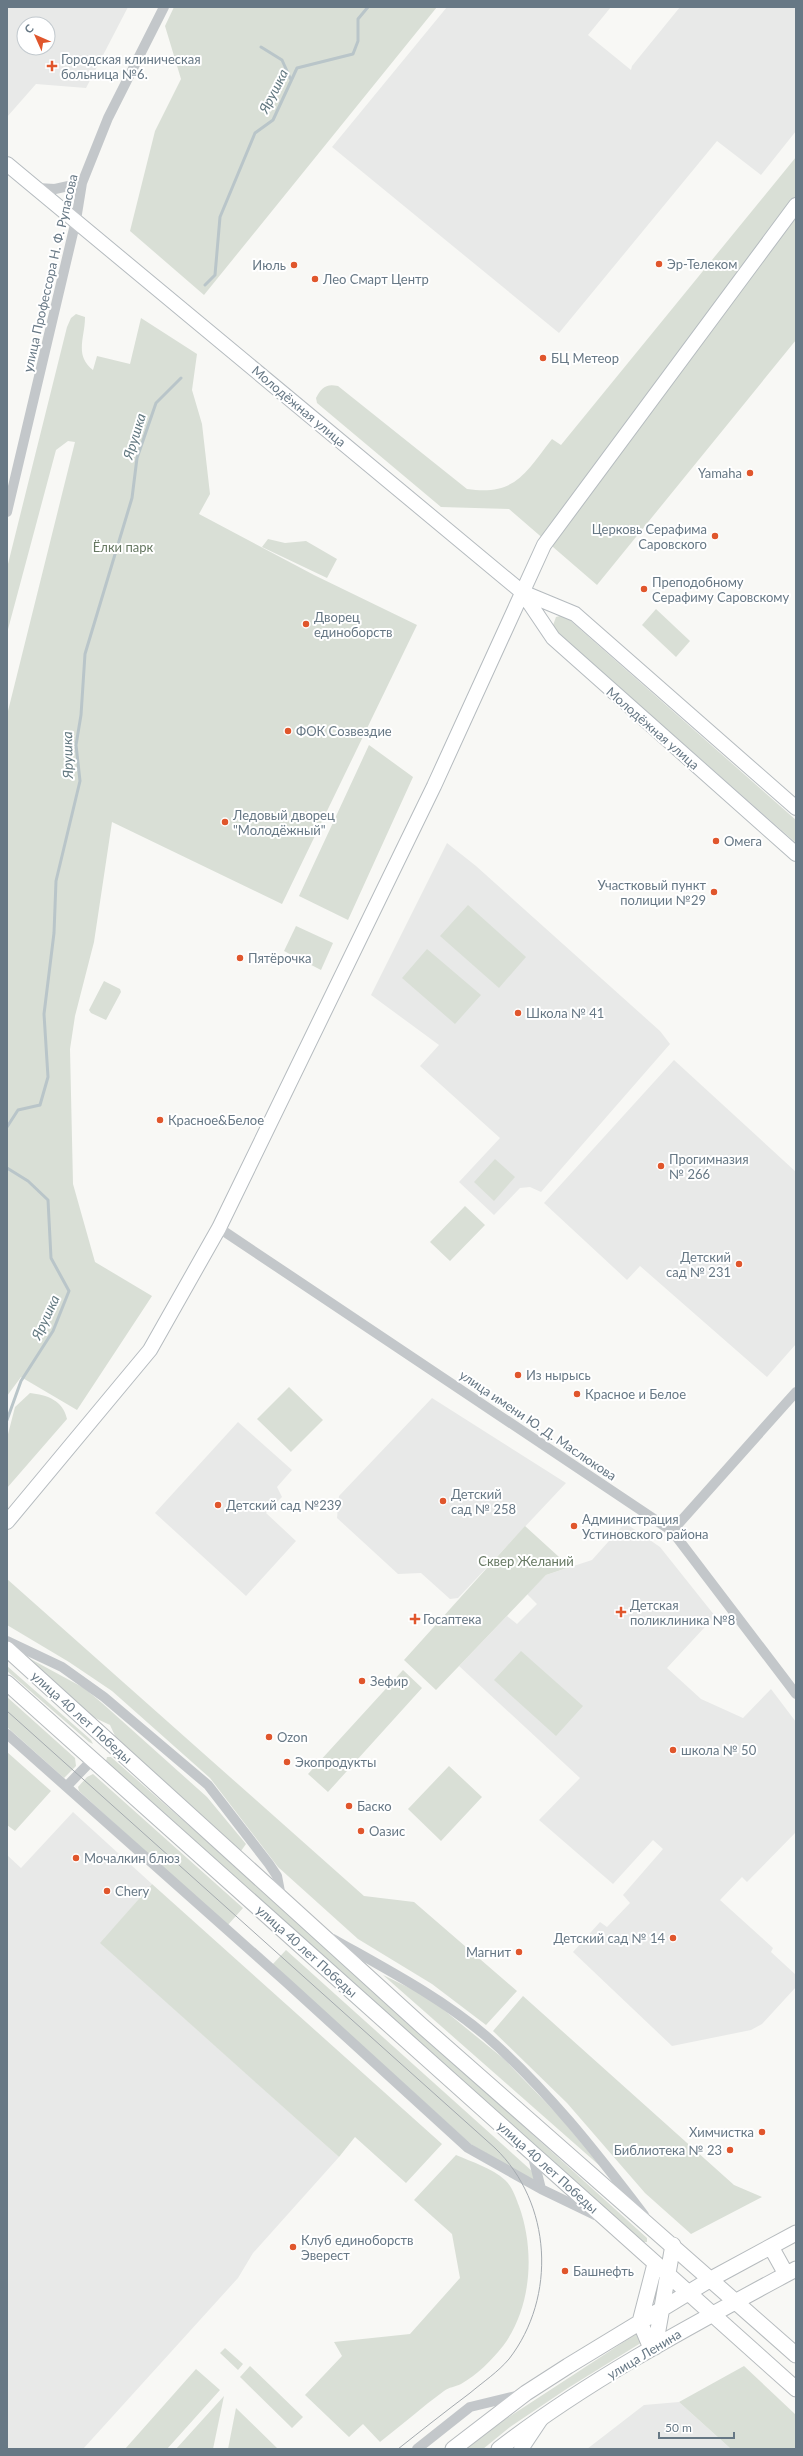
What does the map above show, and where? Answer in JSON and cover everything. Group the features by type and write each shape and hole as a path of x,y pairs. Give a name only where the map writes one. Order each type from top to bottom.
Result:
{"main road":[{"name":"улица 40 лет Победы","path":"7,1649 421,2025 794,2353"},
{"name":"улица 40 лет Победы","path":"7,1683 796,2389"},
{"path":"93,1759 109,1741"},
{"path":"641,2250 658,2232"},
{"path":"453,2449 526,2393 711,2279 796,2233"},
{"path":"653,2347 663,2308 673,2245"},
{"path":"771,2247 791,2271"},
{"path":"653,2347 640,2322 656,2264"},
{"name":"улица Ленина","path":"500,2449 544,2415 653,2347 791,2271"},
{"path":"773,2369 794,2353"}],"street":[{"name":"улица Профессора Н. Ф. Рупасова","path":"7,512 76,220 82,183 108,118 164,7"},
{"name":"Молодёжная улица","path":"7,164 522,592 559,644 796,854"},
{"path":"37,188 55,189 82,183"},
{"path":"7,1522 150,1350 219,1228 424,806 544,545 796,205"},
{"name":"Молодёжная улица","path":"522,592 575,614 796,808"},
{"name":"улица имени Ю. Д. Маслюкова","path":"219,1228 672,1531 796,1694"},
{"path":"672,1531 796,1392"},
{"name":"улица 40 лет Победы","path":"7,1641 62,1667 92,1688 208,1785 277,1876 281,1898"},
{"name":"улица 40 лет Победы","path":"7,1734 468,2148 541,2190 606,2220"},
{"path":"66,1786 93,1759"},
{"name":"улица 40 лет Победы","path":"315,1928 430,1994 485,2036 559,2109 658,2232"},
{"path":"532,2153 541,2190"},
{"name":"улица 40 лет Победы","path":"773,2369 796,2398"},
{"path":"417,2449 470,2407 526,2393"},
{"path":"521,2449 544,2415"}],"shaded area":[{"name":"Городская клиническая больница №6.","path":"7,7 128,7 86,88 36,84 7,117"},
{"path":"447,7 611,7 588,35 631,70 632,66 680,7 796,7 796,131 761,175 717,141 559,333 332,147"},
{"name":"Школа № 41","path":"447,843 476,866 660,1031 670,1044 541,1192 530,1187 520,1188 494,1215 459,1182 500,1138 420,1066 439,1045 371,995"},
{"path":"674,1060 796,1172 796,1344 767,1377 640,1266 627,1280 544,1203"},
{"name":"Детский сад № 258","path":"432,1398 566,1483 458,1598 450,1599 421,1573 398,1574 337,1518 339,1496"},
{"name":"Детский сад №239","path":"238,1422 292,1470 277,1487 282,1497 266,1513 296,1541 246,1596 155,1513"},
{"path":"625,1523 660,1547 715,1616 667,1668 701,1699 743,1718 771,1689 796,1722 796,1832 747,1882 742,1877 720,1900 773,1948 771,1952 796,1975 796,1987 762,2024 751,2030 672,2046 573,1952 600,1922 607,1927 630,1903 623,1895 663,1849 653,1840 613,1884 539,1820 580,1778 459,1666 507,1616 517,1624 537,1604 527,1594 546,1575 592,1560"},
{"path":"73,1812 152,1884 101,1943 339,2157 253,2253 238,2278 83,2449 7,2449 7,1855 21,1868"},
{"path":"679,2402 731,2449 587,2449 644,2405"}],"green space":[{"path":"174,7 437,7 204,295 130,231 155,131 181,79 165,26"},
{"path":"796,157 796,340 597,585 509,509 441,507 317,403 316,398 324,387 330,385 338,386 467,489 497,489 508,485 526,472 552,439 561,445"},
{"name":"Ёлки парк","path":"76,314 85,317 82,352 87,364 93,370 97,356 130,364 141,318 197,354 192,390 202,424 210,494 199,514 314,575 417,625 282,904 112,822 94,942 75,1016 70,1049 73,1184 95,1262 152,1296 77,1410 21,1377 7,1396 7,715 75,442 68,441 56,450 7,633 7,568 67,327 71,318"},
{"path":"268,539 285,543 306,541 337,559 327,578 262,547"},
{"path":"656,609 690,641 676,657 642,625"},
{"path":"564,615 796,820 796,843 552,628 556,617"},
{"path":"369,745 413,777 348,920 299,896"},
{"path":"468,905 526,957 499,988 440,936"},
{"path":"296,926 333,943 321,970 284,951"},
{"path":"427,949 481,995 455,1024 402,978"},
{"path":"104,981 120,989 121,992 106,1020 91,1013 89,1010"},
{"path":"495,1159 515,1177 494,1201 474,1182"},
{"path":"465,1206 485,1225 450,1261 430,1242"},
{"path":"289,1387 323,1420 291,1452 257,1419"},
{"path":"30,1393 48,1397 58,1403 62,1407 67,1419 7,1488 7,1438 15,1407"},
{"name":"Сквер Желаний","path":"525,1526 570,1567 546,1575 436,1690 404,1660"},
{"path":"7,1579 364,1896 414,1902 517,1991 486,2025 432,1984 358,1939 278,1867 210,1778 112,1691 69,1662 7,1625"},
{"path":"521,1651 583,1706 556,1736 494,1680"},
{"path":"25,1656 84,1688 207,1797 246,1844 241,1851 116,1738 110,1725 93,1717"},
{"path":"7,1666 91,1740 93,1744 7,1671"},
{"path":"403,1670 422,1688 328,1792 308,1774"},
{"path":"7,1697 75,1758 76,1766 64,1778 7,1727"},
{"path":"7,1752 51,1791 15,1831 7,1825"},
{"path":"107,1757 111,1757 268,1895 647,2238 647,2242 643,2242 106,1761"},
{"path":"449,1766 482,1797 441,1841 408,1809"},
{"path":"93,1774 243,1908 227,1926 79,1791 78,1787 87,1777"},
{"path":"152,1884 442,2144 406,2183 355,2137 339,2157 100,1943"},
{"path":"286,1950 533,2172 535,2181 472,2145 272,1965"},
{"path":"383,1975 428,1997 504,2059 560,2117 600,2166"},
{"path":"523,1996 734,2185 762,2197 691,2234 645,2193 567,2103 493,2031"},
{"path":"456,2155 482,2166 500,2176 512,2189 515,2196 524,2223 529,2259 528,2278 520,2314 513,2331 503,2346 489,2362 473,2376 461,2384 444,2391 380,2442 363,2424 349,2437 305,2395 342,2356 334,2342 410,2334 460,2278 452,2234 414,2200"},
{"path":"639,2332 644,2341 568,2388 510,2427 483,2449 466,2449 504,2420"},
{"path":"225,2348 243,2364 238,2370 220,2353"},
{"path":"250,2366 303,2417 292,2428 240,2377"},
{"path":"744,2366 796,2415 796,2449 731,2449 679,2402"},
{"path":"196,2369 220,2390 167,2449 125,2449"},
{"path":"224,2396 213,2449 176,2449"},
{"path":"236,2408 278,2449 228,2449"}],"waterway":[{"name":"Ярушка","path":"205,285 215,275 220,217 255,133 273,120 297,68 353,54 358,41 358,19 368,7"},
{"path":"261,47 282,60 291,80"},
{"name":"Ярушка","path":"7,1127 18,1110 40,1105 48,1077 44,1014 54,933 56,881 80,781 76,745 81,715 85,654 132,498 137,458 156,403 181,378"},
{"name":"Ярушка","path":"7,1168 28,1181 48,1200 51,1258 69,1291 53,1331 21,1381 7,1420"}],"tram line":[{"path":"7,1711 495,2148 514,2170 528,2195 537,2223 541,2251 541,2279 535,2308 525,2334 509,2359 500,2368 398,2449"}],"place":[{"name":"Городская клиническая больница №6.","path":"52,66"},
{"name":"Эр-Телеком","path":"659,264"},
{"name":"Июль","path":"294,265"},
{"name":"Лео Смарт Центр","path":"315,279"},
{"name":"БЦ Метеор","path":"543,358"},
{"name":"Yamaha","path":"750,473"},
{"name":"Церковь Серафима Саровского","path":"715,536"},
{"name":"Преподобному Серафиму Саровскому","path":"644,589"},
{"name":"Дворец единоборств","path":"306,624"},
{"name":"ФОК Созвездие","path":"288,731"},
{"name":"Ледовый дворец \"Молодёжный\"","path":"225,822"},
{"name":"Омега","path":"716,841"},
{"name":"Участковый пункт полиции №29","path":"714,892"},
{"name":"Пятёрочка","path":"240,958"},
{"name":"Школа № 41","path":"518,1013"},
{"name":"Красное&Белое","path":"160,1120"},
{"name":"Прогимназия № 266","path":"661,1166"},
{"name":"Детский сад № 231","path":"739,1264"},
{"name":"Из нырысь","path":"518,1375"},
{"name":"Красное и Белое","path":"577,1394"},
{"name":"Детский сад № 258","path":"443,1501"},
{"name":"Детский сад №239","path":"218,1505"},
{"name":"Администрация Устиновского района","path":"574,1526"},
{"name":"Детская поликлиника №8","path":"621,1612"},
{"name":"Госаптека","path":"415,1619"},
{"name":"Зефир","path":"362,1681"},
{"name":"Ozon","path":"269,1737"},
{"name":"школа № 50","path":"673,1750"},
{"name":"Экопродукты","path":"287,1762"},
{"name":"Баско","path":"349,1806"},
{"name":"Оазис","path":"361,1831"},
{"name":"Мочалкин блюз","path":"76,1858"},
{"name":"Chery","path":"107,1891"},
{"name":"Детский сад № 14","path":"673,1938"},
{"name":"Магнит","path":"519,1952"},
{"name":"Химчистка","path":"762,2132"},
{"name":"Библиотека № 23","path":"730,2150"},
{"name":"Клуб единоборств Эверест","path":"293,2247"},
{"name":"Башнефть","path":"565,2271"}]}
